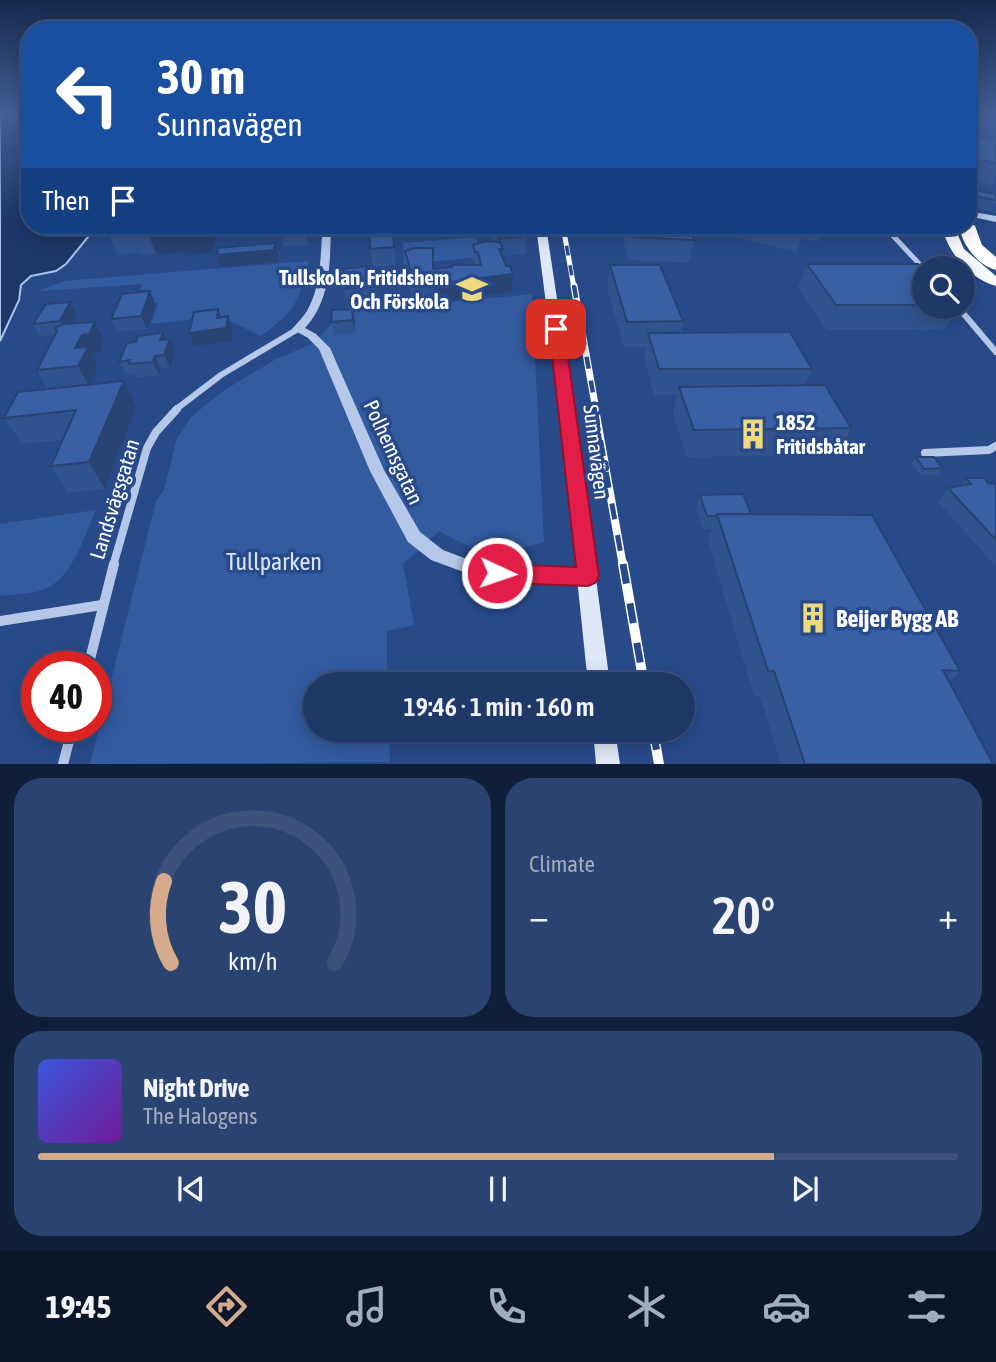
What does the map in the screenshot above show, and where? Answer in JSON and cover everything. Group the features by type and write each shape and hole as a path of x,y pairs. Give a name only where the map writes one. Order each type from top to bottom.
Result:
{"highway":[{"path":"968,235 976,248 996,265"}],"main road":[{"name":"Sunnavägen","path":"542,235 588,576 598,672"},
{"path":"950,235 958,253 996,282"},
{"path":"605,742 608,764"}],"street":[{"path":"977,216 996,219"},
{"path":"298,330 308,321 320,299 326,235"},
{"path":"892,235 912,256"},
{"path":"968,319 996,352"},
{"name":"Polhemsgatan","path":"298,330 312,336 324,348 377,471 414,537 437,555 480,571 513,576 588,576"},
{"name":"Landsvägsgatan","path":"92,651 146,451 156,431 192,396 298,330"},
{"path":"925,453 989,450 996,446"},
{"path":"0,621 102,605"},
{"path":"63,764 69,742"}],"green space":[{"path":"476,237 482,257 404,264 403,243"},
{"path":"309,261 299,296 289,312 261,336 220,316 151,324 158,303 140,304 145,290 140,290 142,284 39,291 64,281"},
{"name":"Tullparken","path":"532,294 544,542 490,552 468,546 439,531 403,564 414,625 387,631 387,672 303,672 303,742 389,742 390,762 90,764 96,742 112,742 112,676 156,501 164,490 177,438 191,417 223,391 276,359 316,342 340,313"},
{"path":"96,510 70,566 55,583 34,592 0,596 0,524"}],"shaded area":[{"path":"0,151 21,151 21,235 89,235 66,264 56,271 31,276 21,285 19,300 0,341"}],"building":[{"path":"977,151 996,151 996,163 977,160"},
{"path":"977,191 996,194 996,200 977,197"},
{"path":"370,235 393,235 394,247 370,249"},
{"path":"497,235 526,236 499,239"},
{"path":"632,235 692,235 694,240"},
{"path":"487,241 500,242 503,250 499,249 506,266 510,266 513,274 434,284 433,281 410,284 408,276 412,275 405,251 433,248 433,269 452,265 481,265 473,245"},
{"path":"275,243 274,250 217,255 218,248"},
{"path":"807,264 912,264 912,305 836,305"},
{"path":"610,265 660,265 683,321 627,322"},
{"path":"369,266 370,276 376,276 377,281 368,281 369,287 344,289 344,269"},
{"path":"150,291 141,316 111,319 122,294"},
{"path":"70,302 60,321 33,324 46,304"},
{"path":"218,309 217,318 228,316 226,328 189,333 194,312"},
{"path":"352,309 353,320 331,322 332,310"},
{"path":"95,322 89,334 82,335 75,348 88,347 78,366 37,370 57,331 55,328 63,324"},
{"path":"790,332 812,369 659,369 648,333"},
{"path":"163,333 160,340 170,339 164,355 155,356 153,362 119,362 127,343 136,342 138,336"},
{"path":"124,381 89,462 51,466 76,410 4,418 18,392"},
{"path":"825,385 851,428 694,430 679,387"},
{"path":"916,457 934,457 942,468 924,469"},
{"path":"966,478 984,478 988,483 996,484 996,540 948,488 971,484"},
{"path":"743,494 751,514 707,516 700,495"},
{"name":"Beijer Bygg AB","path":"717,514 872,515 960,671 943,670 993,764 805,764 774,671 768,671"}],"railway":[{"path":"565,235 574,288"},
{"path":"574,286 596,410"},
{"path":"595,409 623,566"},
{"path":"623,564 642,672"},
{"path":"655,742 659,764"}],"place":[{"name":"Tullskolan, Fritidshem Och Förskola","path":"472,289"},
{"name":"1852 Fritidsbåtar","path":"753,434"},
{"name":"Beijer Bygg AB","path":"813,618"}],"route":[{"path":"497,573 513,576 588,576 556,329"}]}
